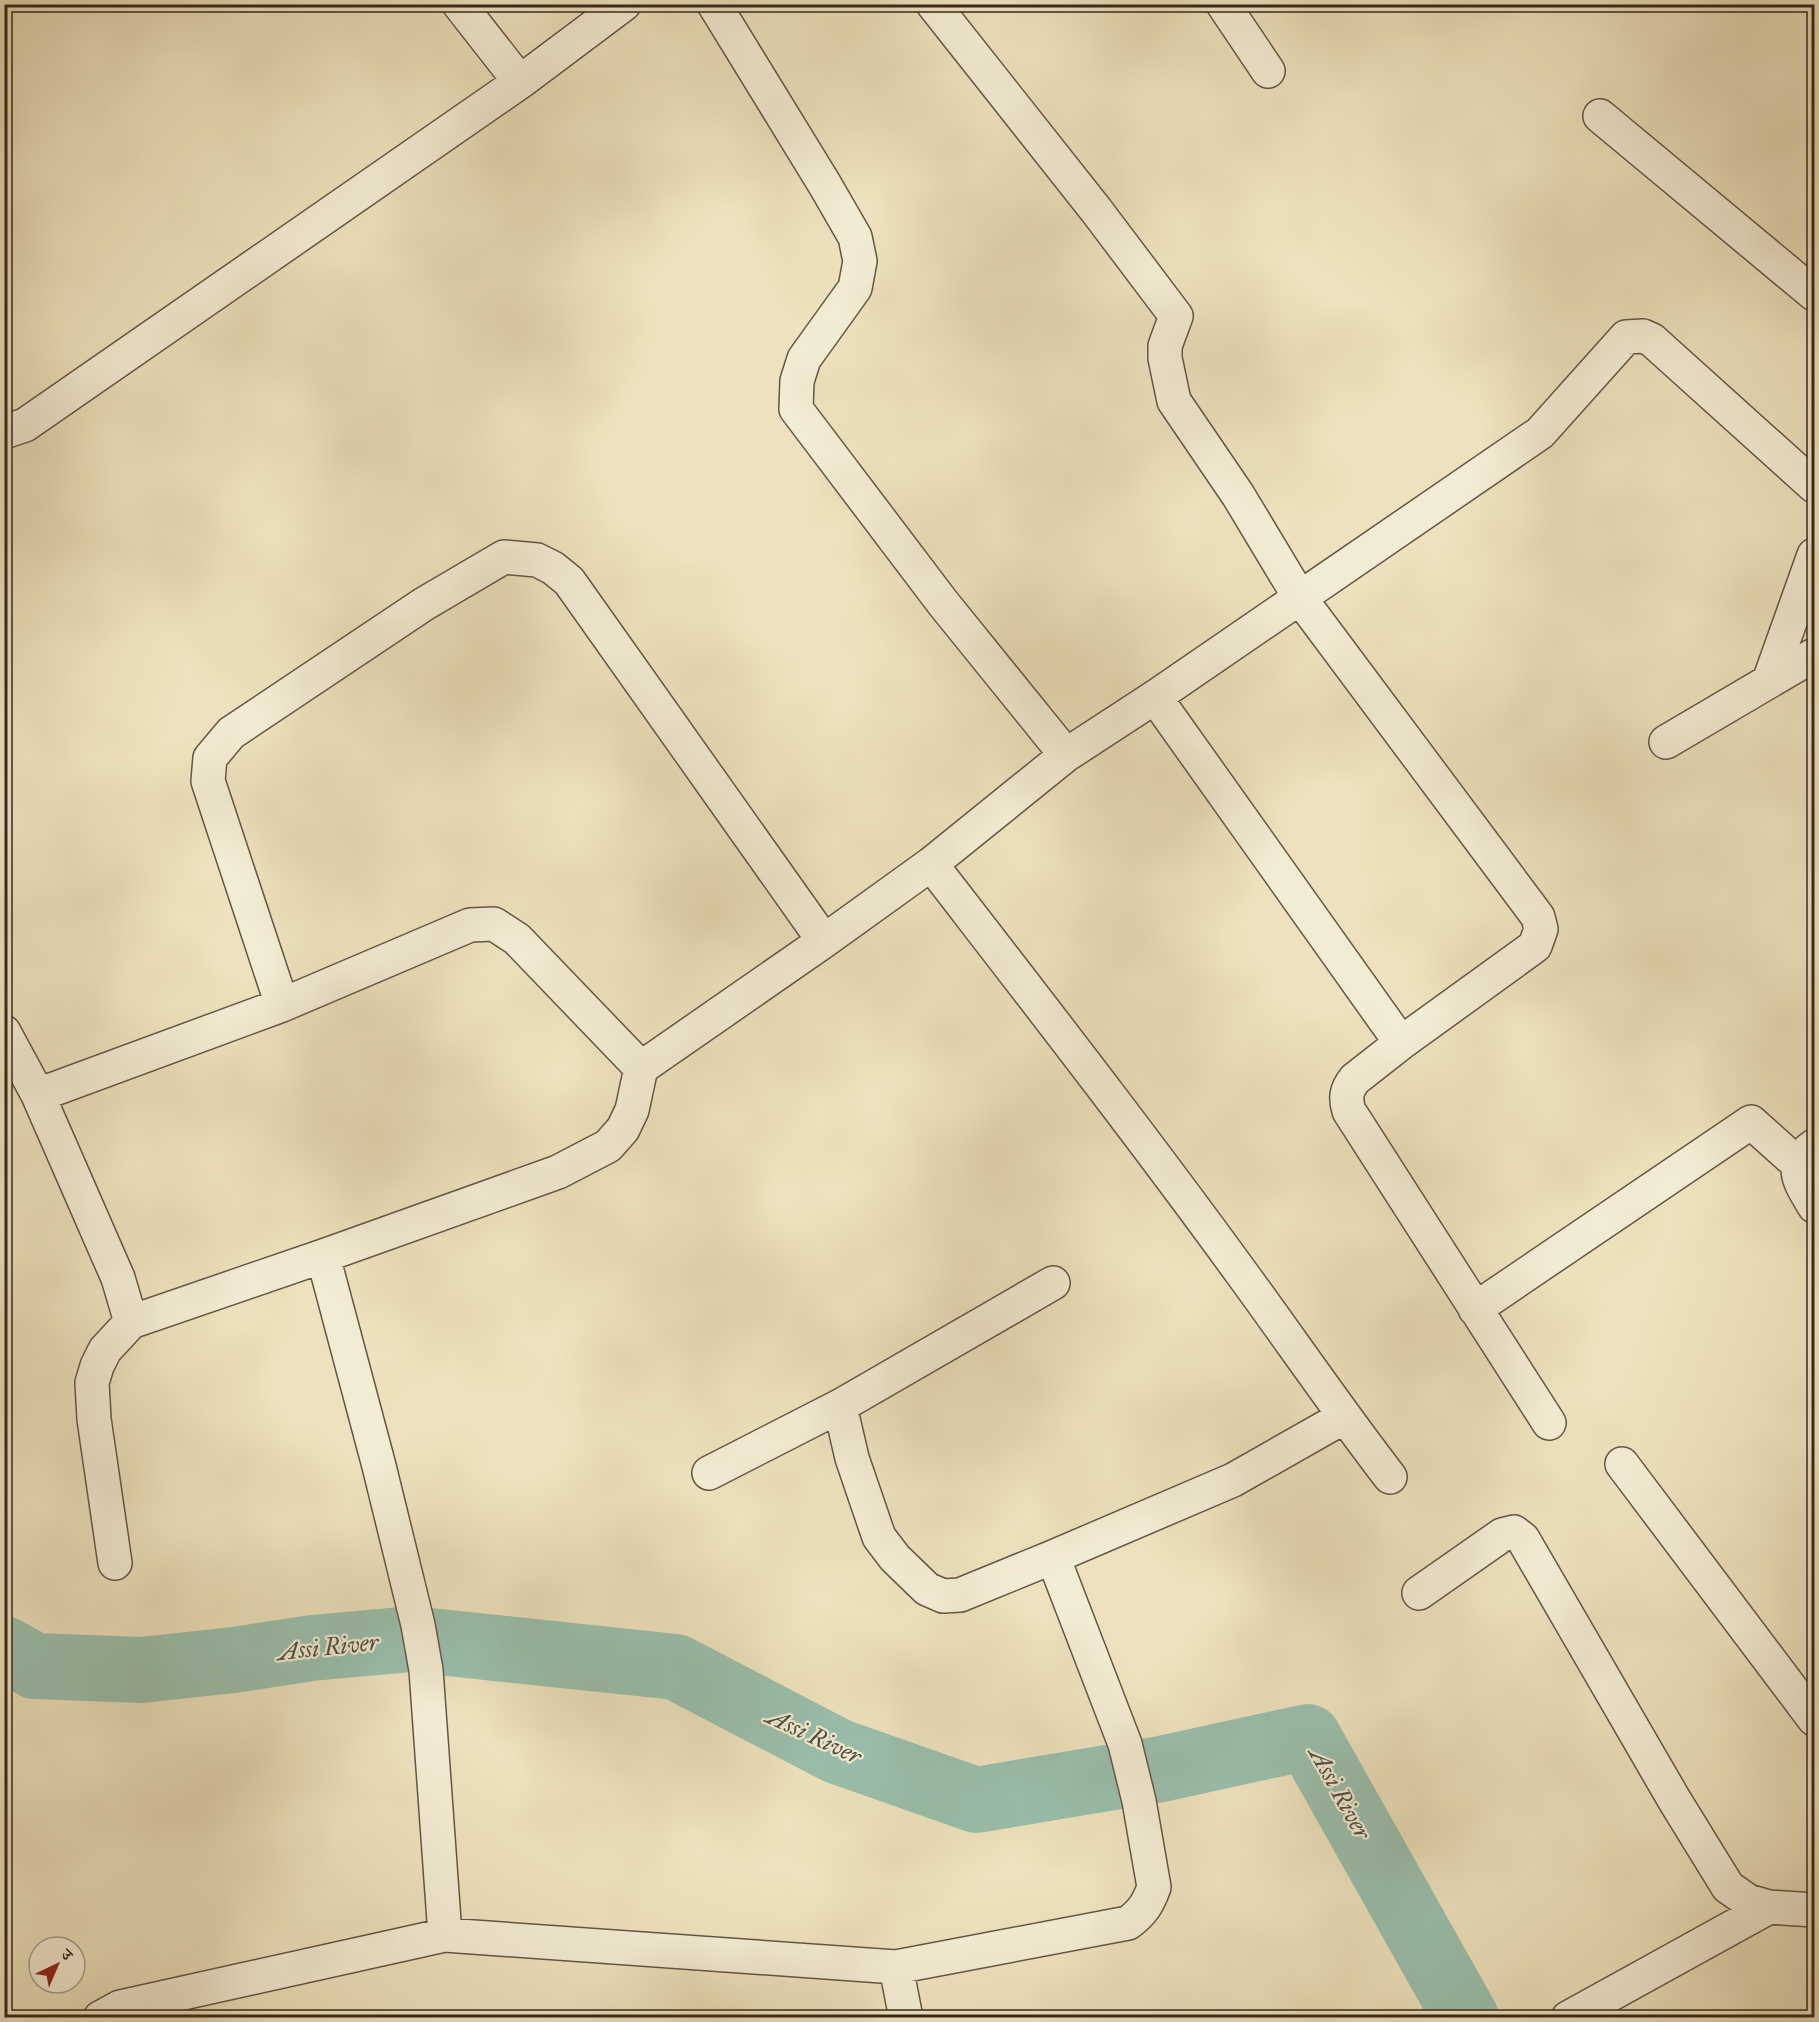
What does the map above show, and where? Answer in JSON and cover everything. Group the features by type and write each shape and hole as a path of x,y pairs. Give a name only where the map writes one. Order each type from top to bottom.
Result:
{"street":[{"path":"459,4 520,82"},
{"path":"4,432 25,425 520,82 624,4"},
{"path":"714,4 825,184 855,237 860,261 855,288 804,359 797,381 796,409 943,603 1066,755"},
{"path":"933,4 1096,210 1176,316 1165,346 1165,358 1174,401 1238,495 1299,598 1538,917 1541,929 1535,946 1355,1079 1349,1086 1347,1103 1349,1111 1549,1423"},
{"path":"1223,4 1268,71"},
{"path":"1600,116 1815,294"},
{"path":"115,1563 94,1419 92,1383 105,1350 131,1322 558,1172 608,1146 623,1129 632,1110 641,1068 824,942 931,864 1066,755 1155,697 1540,433 1620,341 1634,335 1652,340 1815,486"},
{"path":"1769,681 1815,555"},
{"path":"282,1005 208,781 210,758 231,733 424,604 504,556 537,560 554,568 569,581 824,942"},
{"path":"1666,742 1815,655"},
{"path":"1155,697 1401,1043"},
{"path":"931,864 1208,1228 1344,1418 1390,1477"},
{"path":"38,1095 282,1005 470,925 494,924 517,939 641,1068"},
{"path":"4,1032 38,1095 118,1278 131,1322"},
{"path":"1475,1309 1751,1122 1807,1155 1798,1179 1815,1206"},
{"path":"323,1256 379,1466 418,1625 426,1670 445,1935"},
{"path":"709,1473 840,1406 1053,1283"},
{"path":"840,1406 852,1458 879,1537 895,1558 927,1589 943,1596 960,1595 1233,1480 1344,1418"},
{"path":"1622,1464 1815,1719"},
{"path":"1419,1593 1502,1534 1514,1533 1523,1539 1675,1801 1728,1887 1748,1901 1769,1907 1815,1910"},
{"path":"100,2018 120,2007 445,1935 896,1967 1128,1923 1141,1913 1154,1887 1139,1801 1125,1744 1053,1557"},
{"path":"1568,2018 1769,1907"},
{"path":"896,1967 906,2018"}],"waterway":[{"name":"Assi River","path":"4,1649 35,1666 141,1670 234,1660 312,1648 411,1639 676,1667 837,1751 976,1800 1161,1769 1308,1737 1466,2018"}]}
